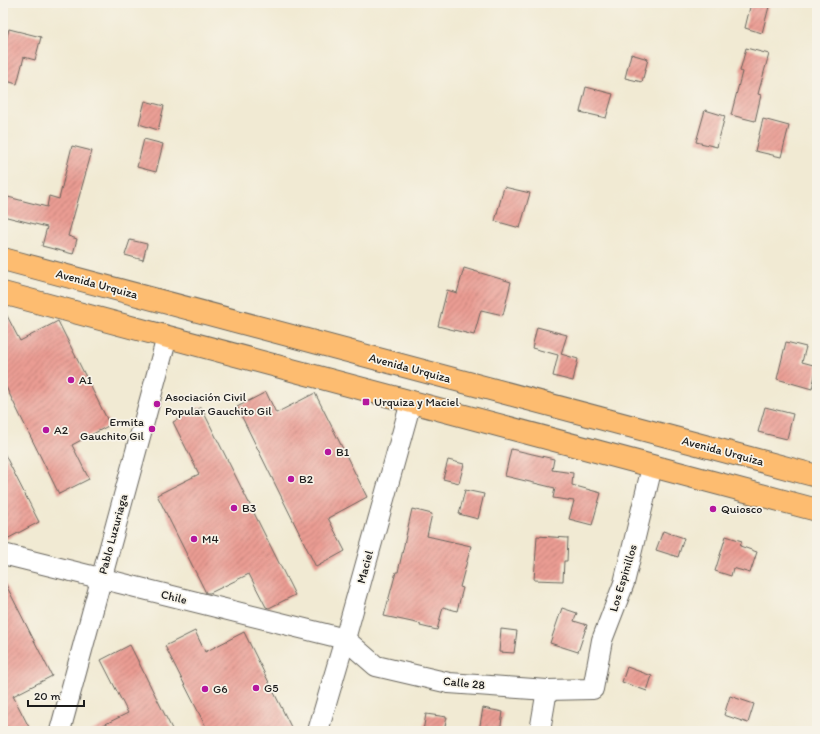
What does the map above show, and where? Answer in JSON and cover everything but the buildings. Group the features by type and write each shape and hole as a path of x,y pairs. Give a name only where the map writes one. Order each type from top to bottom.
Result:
{"main road":[{"name":"Avenida Urquiza","path":"3,259 817,476"},
{"path":"3,293 817,510"}],"street":[{"name":"Pablo Luzuriaga","path":"60,731 167,337"},
{"name":"Maciel","path":"318,731 346,639 411,402"},
{"name":"Los Espinillos","path":"593,688 602,640 624,583 652,467"},
{"name":"Chile","path":"3,554 346,639"},
{"name":"Calle 28","path":"346,639 376,666 449,683 547,690 593,688"},
{"path":"540,731 547,690"}],"place":[{"name":"A1","path":"71,380"},
{"name":"Urquiza y Maciel","path":"366,402"},
{"name":"Asociación Civil Popular Gauchito Gil","path":"157,404"},
{"name":"Ermita Gauchito Gil","path":"152,429"},
{"name":"A2","path":"46,430"},
{"name":"B1","path":"328,452"},
{"name":"B2","path":"291,479"},
{"name":"B3","path":"234,508"},
{"name":"Quiosco","path":"713,509"},
{"name":"M4","path":"194,539"},
{"name":"G5","path":"256,688"},
{"name":"G6","path":"205,689"}]}
